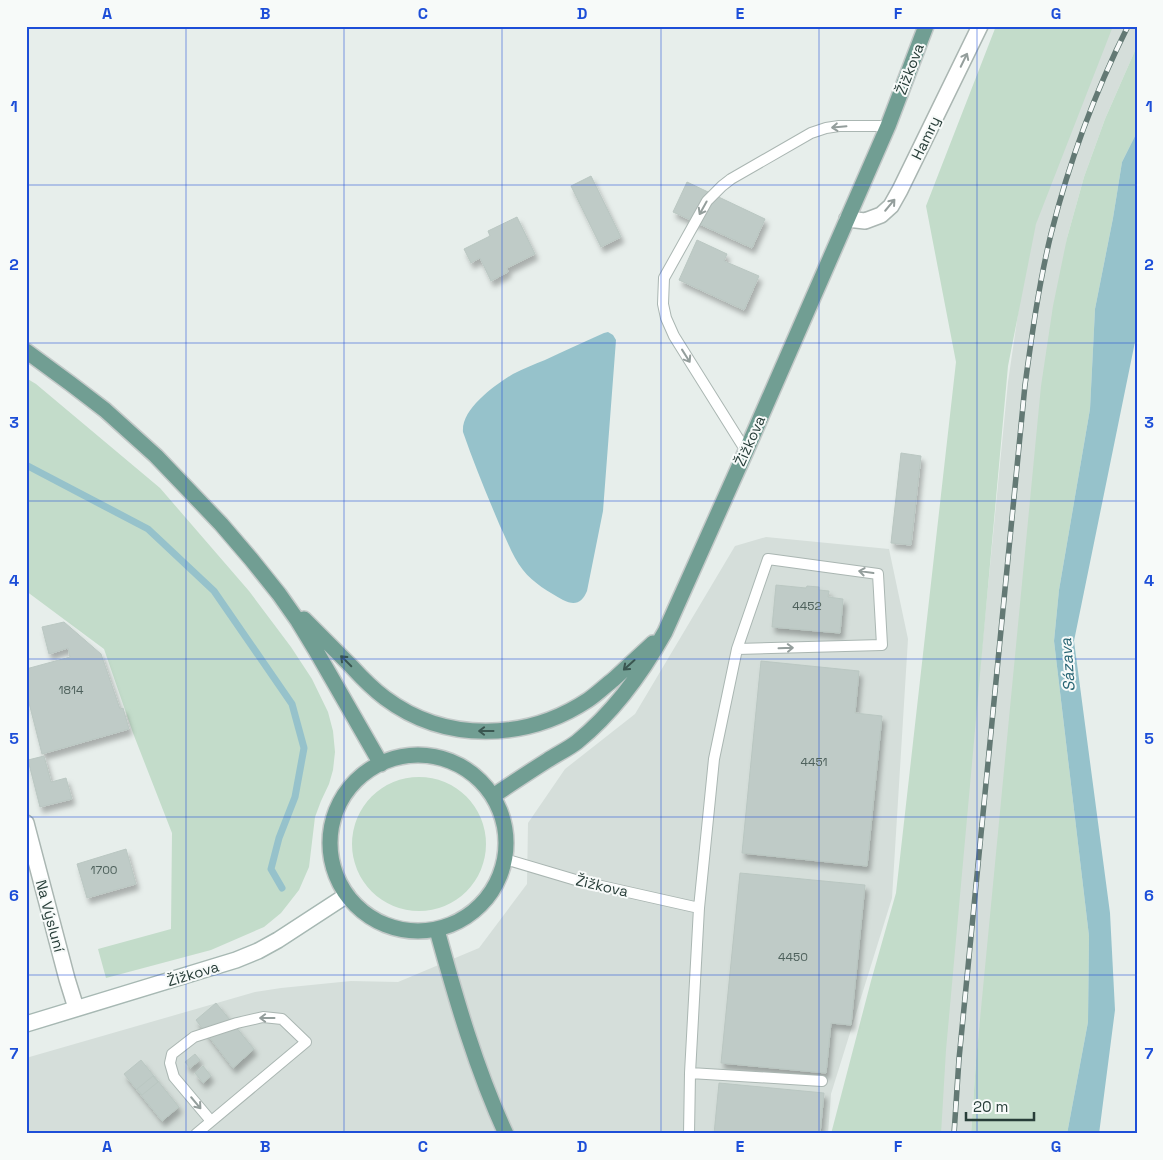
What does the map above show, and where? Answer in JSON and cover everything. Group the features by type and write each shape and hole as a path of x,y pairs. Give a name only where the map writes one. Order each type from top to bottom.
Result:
{"main road":[{"name":"Žižkova","path":"493,796 575,743 599,722 615,705 653,654 665,632 746,451 888,126 926,26"},
{"path":"26,352 98,405 156,456 221,524 279,594 315,649 381,764"},
{"path":"279,594 383,697 415,717 454,729 486,732 522,728 567,713 590,699 665,632"},
{"path":"434,757 452,762 468,770 482,782 493,796 502,816 506,837 506,859 499,879 489,897 474,912 457,923 437,930 412,932 387,926 364,914 347,895 338,880 332,864 331,830 343,798 353,784 366,772 398,758 434,757"},
{"path":"437,930 472,1046 506,1134"}],"street":[{"name":"Hamry","path":"847,219 865,221 880,215 890,206 900,190 980,26"},
{"name":"Na Výsluní","path":"26,823 76,1008"},
{"name":"Žižkova","path":"26,1024 244,957 278,940 347,895"}],"lane":[{"path":"746,451 674,336 666,318 663,304 664,278 707,201 732,179 811,133 839,126 888,126"},
{"path":"689,1134 690,1073 699,908 714,759 737,649 768,558 878,574 882,645 737,649"},
{"name":"Žižkova","path":"506,859 579,881 699,908"},
{"path":"196,1134 306,1042 282,1019 263,1017 194,1037 172,1054 170,1063 174,1077 211,1121"},
{"path":"690,1073 822,1081"}],"shaded area":[{"path":"1109,26 1137,26 1137,46 1105,119 1084,177 1067,238 976,1061 971,1134 937,1134 942,1058 1008,382 1020,300 1034,230 1052,167"},
{"path":"766,537 889,549 908,639 892,898 831,1094 828,1134 26,1134 26,1058 255,992 351,981 398,982 479,948 527,884 528,823 565,769 635,714 735,546"}],"green space":[{"path":"996,26 1113,26 1036,224 1008,366 946,1050 941,1134 831,1134 896,893 956,362 926,206"},
{"path":"1137,46 1137,132 1122,162 1095,309 1090,409 1059,590 1054,641 1089,936 1088,1022 1067,1134 971,1134 976,1061 1041,386 1053,306 1067,238 1084,177 1105,119"},
{"path":"26,378 36,384 160,488 249,591 291,647 312,679 328,712 333,731 335,752 333,770 315,817 309,867 299,890 281,913 264,927 211,950 106,978 98,949 171,929 172,833 133,733 104,649 26,591"},
{"path":"419,777 445,782 456,788 466,797 475,807 481,818 486,844 481,870 475,881 466,891 456,900 445,906 419,911 393,906 382,900 372,891 363,881 357,870 352,844 357,818 363,807 372,797 382,788 393,782"}],"water":[{"name":"Sázava","path":"1137,132 1137,332 1074,641 1110,913 1115,1010 1099,1134 1067,1134 1088,1022 1089,936 1054,641 1059,590 1090,409 1095,309 1122,162"},
{"path":"608,332 616,340 603,511 587,591 580,601 571,603 536,583 527,575 516,560 472,456 463,432 464,423 473,406 497,384 513,374"}],"building":[{"path":"591,176 621,237 601,247 571,186"},
{"path":"687,182 765,219 752,248 673,212"},
{"path":"517,217 535,254 507,268 508,272 491,281 480,258 471,263 464,249 490,236 488,231"},
{"path":"697,240 727,254 724,261 759,276 744,310 679,280"},
{"path":"901,453 921,456 911,545 891,543"},
{"path":"776,585 806,588 807,586 819,587 819,590 829,591 828,597 843,599 840,633 772,627"},
{"path":"64,622 101,654 120,709 123,708 129,729 42,754 26,691 26,669 70,657 68,648 49,654 42,627"},
{"path":"761,661 859,671 855,713 882,716 867,866 742,853"},
{"path":"44,756 51,782 66,778 72,799 40,807 28,760"},
{"path":"126,849 136,884 87,898 77,864"},
{"path":"740,873 865,885 851,1025 831,1023 826,1073 721,1063"},
{"path":"216,1003 254,1049 233,1068 196,1020"},
{"path":"195,1054 200,1060 190,1068 185,1062"},
{"path":"141,1060 179,1107 162,1121 124,1074"},
{"path":"203,1066 211,1076 203,1083 195,1073"},
{"path":"153,1076 158,1082 142,1095 137,1089"},
{"path":"719,1083 824,1093 820,1134 714,1134"}],"waterway":[{"path":"26,465 148,529 214,591 292,704 304,748 295,797 279,838 271,869 282,888"}],"railway":[{"path":"954,1134 959,1059 1025,385 1033,328 1047,252 1066,180 1094,102 1128,26"}]}
